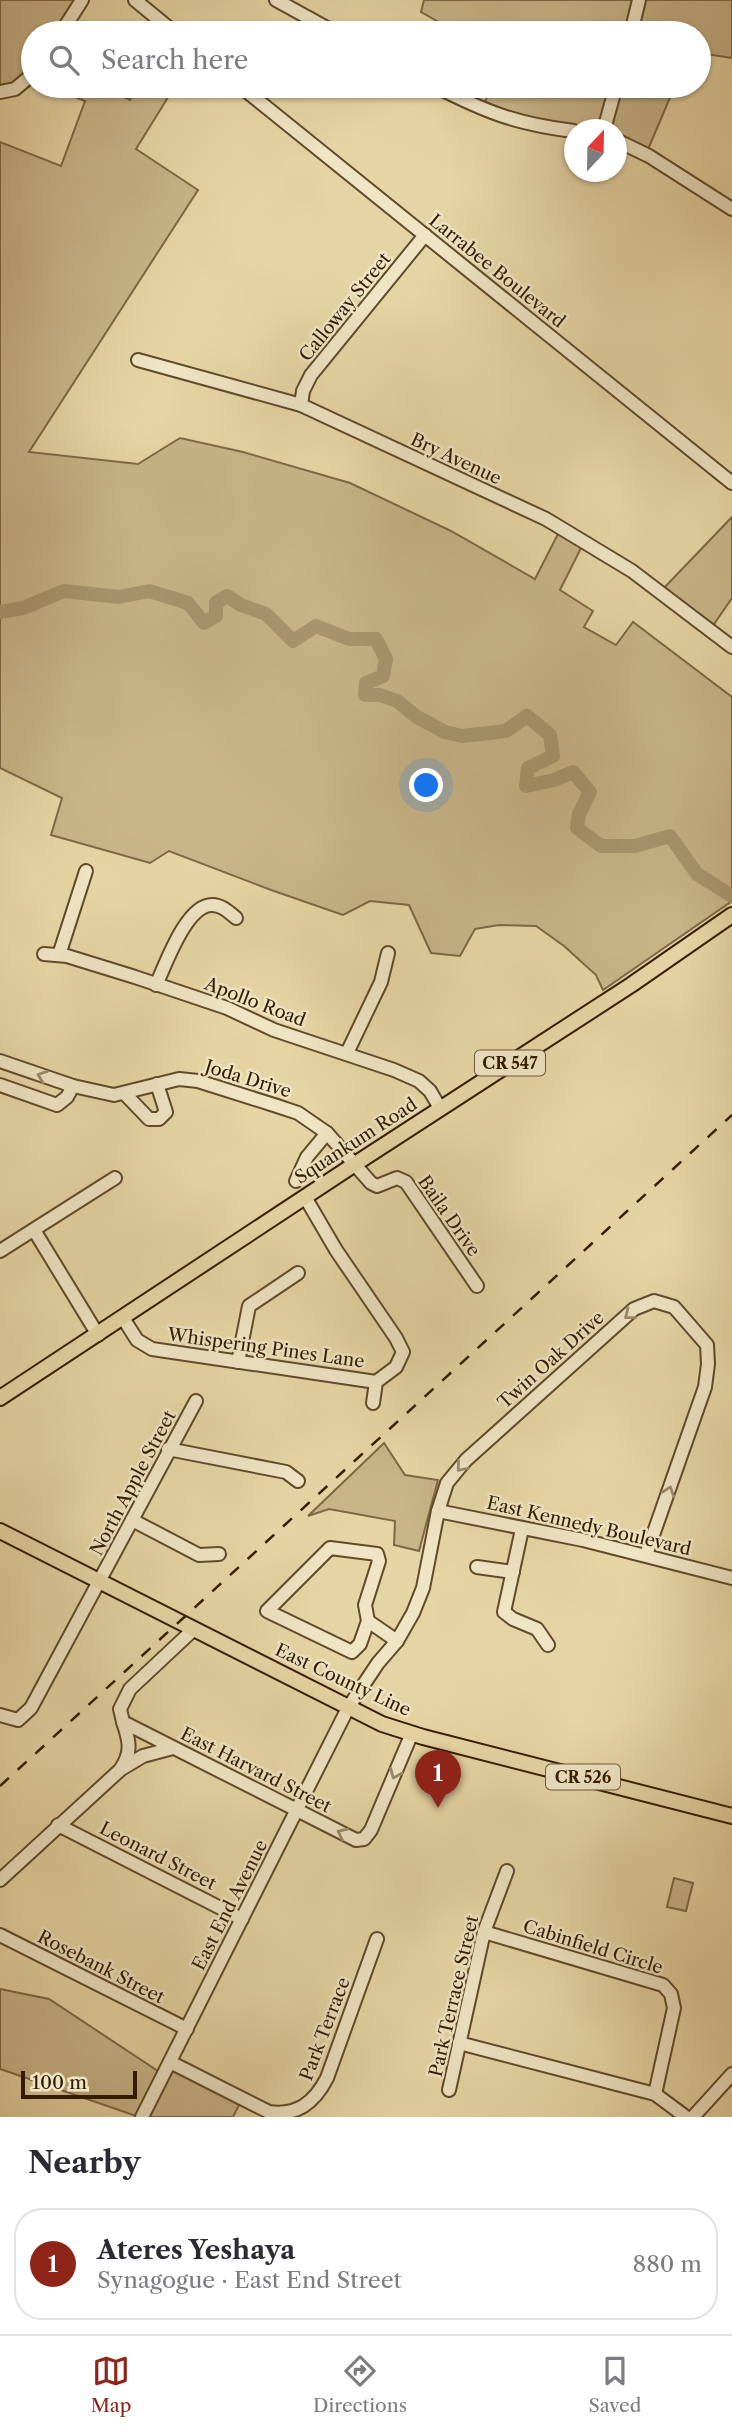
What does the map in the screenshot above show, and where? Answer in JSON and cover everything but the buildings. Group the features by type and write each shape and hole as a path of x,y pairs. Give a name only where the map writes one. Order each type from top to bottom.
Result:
{"main road":[{"name":"Squankum Road","path":"0,1398 631,985 732,915"},
{"name":"East County Line","path":"0,1531 382,1724 412,1734 732,1815"}],"street":[{"path":"69,21 82,0"},
{"path":"135,0 160,21"},
{"path":"276,0 314,21"},
{"path":"0,92 15,89 21,84"},
{"name":"Larrabee Boulevard","path":"255,98 732,483"},
{"path":"460,98 498,116 564,129"},
{"path":"607,119 613,98"},
{"path":"627,145 732,209"},
{"name":"Calloway Street","path":"301,405 303,391 311,375 425,235"},
{"name":"Bry Avenue","path":"138,360 301,405 556,525 641,578 732,647"},
{"path":"59,955 86,872"},
{"path":"156,985 189,918 200,908 212,905 223,908 236,918"},
{"path":"347,1053 381,982 388,953"},
{"name":"Apollo Road","path":"44,954 59,955 227,1008 274,1030 347,1053 419,1081 440,1108"},
{"name":"Joda Drive","path":"0,1061 73,1086 114,1095 178,1079 198,1081 298,1114 327,1133 355,1164"},
{"path":"125,1094 149,1119 159,1119 166,1112 166,1107 157,1084"},
{"path":"0,1085 57,1105 67,1097 73,1086"},
{"path":"296,1181 307,1157 327,1133"},
{"name":"Baila Drive","path":"355,1164 374,1185 397,1178 406,1182 477,1286"},
{"path":"0,1251 115,1178"},
{"name":"Whispering Pines Lane","path":"305,1197 336,1250 403,1352 396,1367 376,1382 373,1403"},
{"path":"34,1230 98,1335"},
{"path":"238,1362 249,1306 298,1273"},
{"name":"Twin Oak Drive","path":"348,1708 378,1662 397,1641 424,1588 438,1511 447,1483 466,1460 634,1309 654,1301 674,1307 707,1345 708,1364 705,1387 646,1556"},
{"name":"Whispering Pines Lane","path":"123,1318 137,1340 152,1349 376,1382"},
{"name":"North Apple Street","path":"0,1715 12,1719 22,1717 31,1708 196,1401"},
{"path":"168,1450 286,1472 298,1481"},
{"name":"East Kennedy Boulevard","path":"438,1511 646,1556 732,1578"},
{"path":"132,1520 199,1556 219,1554"},
{"path":"522,1528 504,1612 513,1619 537,1629 548,1645"},
{"path":"368,1621 360,1644 352,1652 267,1611 330,1548 366,1551 377,1554 379,1561 365,1605 368,1621 397,1641"},
{"path":"477,1567 513,1572"},
{"path":"120,1770 128,1758 131,1743 123,1722 121,1706 130,1689 194,1629"},
{"name":"East End Avenue","path":"142,2117 348,1708"},
{"name":"East Harvard Street","path":"123,1722 296,1811 360,1840 371,1830 412,1734"},
{"path":"0,1880 120,1770 143,1756 173,1748"},
{"name":"Leonard Street","path":"58,1825 242,1919"},
{"name":"Park Terrace Street","path":"449,2090 484,1932 507,1871"},
{"name":"Cabinfield Circle","path":"484,1932 663,1985 671,1994 674,2008 655,2094"},
{"name":"Rosebank Street","path":"0,1935 187,2029"},
{"name":"Park Terrace","path":"170,2062 269,2112 283,2114 299,2109 319,2094 327,2078 377,1940"},
{"path":"459,2043 655,2094 686,2117"},
{"path":"693,2117 732,2074"}],"shaded area":[{"path":"0,0 80,0 67,21 21,21 21,84 0,92"},
{"path":"424,0 732,0 732,58 711,55 711,21 437,21 421,12"},
{"path":"78,98 168,98 136,149 198,190 29,452 138,464 180,438 243,452 350,483 451,531 535,579 560,530 582,546 560,590 593,611 584,627 616,645 633,622 732,697 732,901 603,990 596,975 564,946 536,926 499,925 475,929 460,956 431,953 409,905 370,901 343,915 169,851 150,863 51,835 62,798 0,768 0,142 61,166 85,101"},
{"path":"486,98 670,98 646,154 627,149 627,119 564,119 564,128 481,110"},
{"path":"732,517 732,598 712,627 663,589"},
{"path":"384,1443 405,1475 438,1480 419,1551 394,1545 395,1521 329,1509 308,1516"},
{"path":"674,1878 693,1883 686,1911 667,1907"},
{"path":"0,1989 49,1999 164,2075 169,2062 243,2097 233,2117 139,2117 0,2069"}],"waterway":[{"path":"0,612 23,608 64,591 119,597 149,591 188,603 204,623 216,616 216,603 227,596 241,605 266,614 293,641 316,626 349,639 376,639 386,659 383,676 366,683 365,695 380,695 397,701 417,717 445,732 462,736 506,731 527,716 550,735 553,756 528,768 526,786 554,780 573,772 590,792 579,814 577,828 601,846 635,846 670,836 697,874 732,896"}],"railway":[{"path":"0,1786 732,1115"}],"place":[{"name":"Ateres Yeshaya","path":"438,1808"}]}
